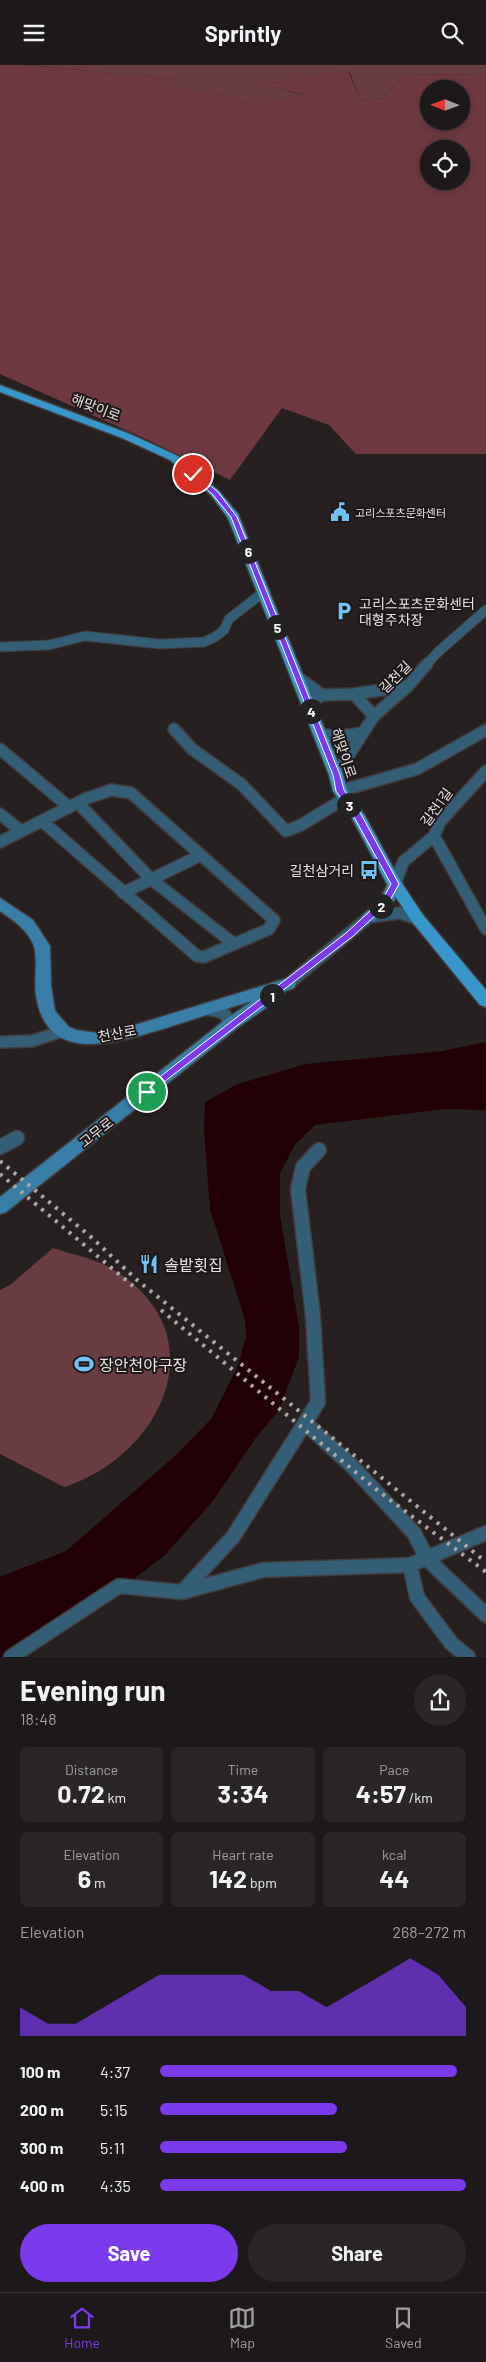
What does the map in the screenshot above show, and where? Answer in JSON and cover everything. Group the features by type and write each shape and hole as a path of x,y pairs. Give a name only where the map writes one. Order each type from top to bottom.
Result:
{"main road":[{"name":"해맞이로","path":"0,388 126,436 174,458 185,465 215,493 234,517 265,591 296,676 309,704 342,795 358,816 395,884 418,919 486,1001"}],"street":[{"path":"0,647 49,645 85,636 132,640 136,643 183,645 209,642 228,625 230,619 265,591"},
{"name":"길천길","path":"336,775 361,733 374,716 408,686 438,652 486,610"},
{"path":"296,676 322,695"},
{"path":"309,704 322,695 354,694 408,686"},
{"path":"354,694 374,716"},
{"path":"174,729 192,749 241,784 286,831 301,825 342,795 417,769 447,754 486,730"},
{"path":"320,733 337,737 361,733"},
{"path":"0,749 73,805 150,879 234,944"},
{"name":"길천1길","path":"395,884 403,862 434,836 440,822 486,771"},
{"path":"0,842 73,805 112,790 131,793 199,856 274,920 269,929 204,957 197,956 122,893 42,821"},
{"path":"0,814 21,831"},
{"path":"434,836 486,929"},
{"path":"122,893 199,856"},
{"path":"288,984 369,917 386,901 395,884"},
{"path":"0,903 28,924 42,946 43,986 47,1013 63,1031 49,1038 3,1045"},
{"path":"369,917 400,913 418,919"},
{"name":"천산로","path":"63,1031 73,1036 97,1039 125,1034 288,984"},
{"name":"고무로","path":"0,1207 232,1024 288,984"},
{"path":"206,1009 224,1013 232,1024"},
{"path":"0,1147 17,1138"},
{"path":"182,1592 233,1537 306,1424 318,1402 313,1316 298,1189 300,1170 308,1158 319,1150"},
{"path":"306,1424 351,1465 414,1533 427,1559 486,1615"},
{"path":"11,1657 119,1586 182,1592 263,1570 410,1565 486,1533"},
{"path":"410,1565 417,1597 451,1643 468,1657"}],"shaded area":[{"path":"0,65 27,65 175,79 165,85 225,95 247,103 267,103 302,94 261,85 337,72 348,71 361,100 383,98 403,75 486,74 486,454 356,454 329,425 282,408 230,480 146,439 0,374"},
{"path":"27,65 486,65 486,74 403,75 383,98 361,100 349,71 263,85 304,95 267,103 247,103 225,95 164,85 174,79"},
{"path":"486,1042 486,1110 445,1109 315,1125 294,1146 280,1173 280,1215 299,1327 299,1357 279,1410 255,1439 213,1501 164,1556 99,1603 60,1635 36,1650 18,1657 0,1657 0,1577 66,1551 176,1455 211,1419 238,1366 246,1337 245,1320 210,1209 204,1130 205,1102 238,1084 306,1064 442,1051"},
{"name":"장안천야구장","path":"53,1248 110,1268 148,1299 165,1329 170,1360 165,1392 150,1422 127,1449 98,1472 64,1487 0,1454 0,1290 10,1285"}],"waterway":[{"path":"8,651 29,650"}],"railway":[{"path":"0,1161 91,1237 137,1280 486,1562"},
{"path":"0,1174 133,1286"},
{"path":"161,1310 377,1490 486,1572"}],"place":[{"name":"고리스포츠문화센터","path":"340,512"},
{"name":"고리스포츠문화센터 대형주차장","path":"344,611"},
{"name":"길천삼거리","path":"369,870"},
{"name":"솔밭횟집","path":"149,1264"},
{"name":"장안천야구장","path":"84,1364"}],"route":[{"path":"147,1092 232,1024 288,984 349,935 386,901 395,884 358,816 340,791 336,775 309,704 296,676 261,581 234,517 215,493 193,474"}]}
